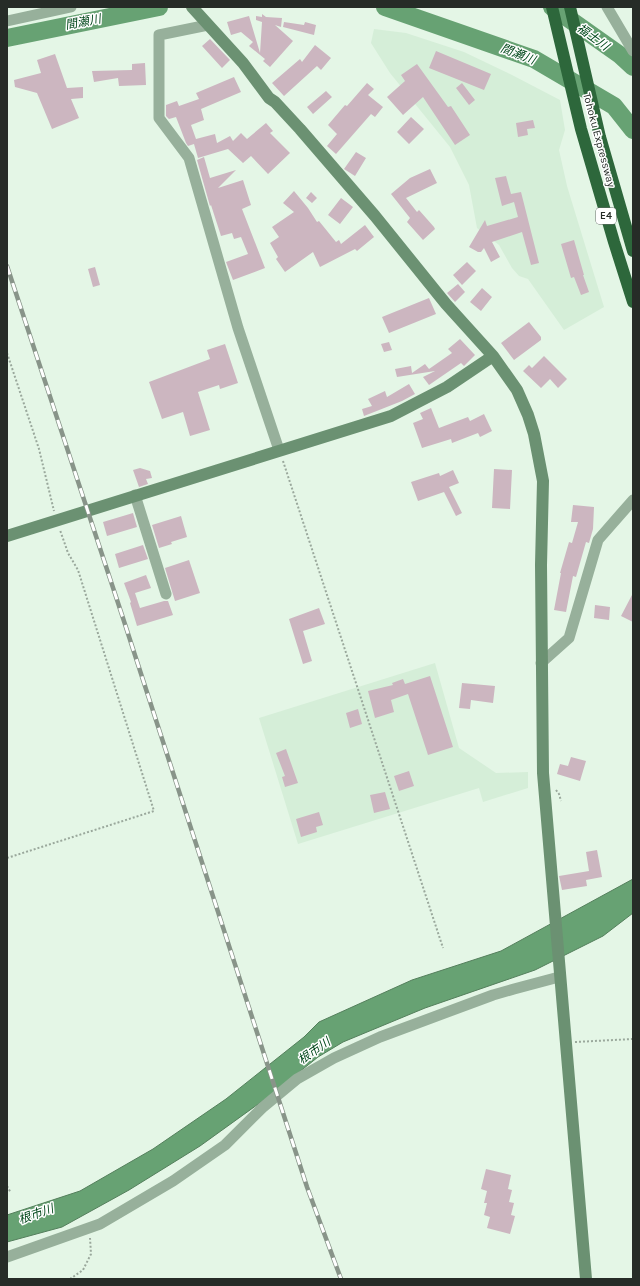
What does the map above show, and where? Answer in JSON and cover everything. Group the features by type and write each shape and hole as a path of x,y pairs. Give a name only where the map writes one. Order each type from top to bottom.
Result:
{"highway":[{"name":"Tohoku Expressway","path":"552,7 581,128 633,302"},
{"name":"Tohoku Expressway","path":"570,7 600,137 633,251"}],"street":[{"path":"7,21 72,7"},
{"path":"607,7 633,51"},
{"path":"196,11 243,63 269,98 275,102 300,129 375,216 465,326 493,356 517,390 528,415 534,434 543,482 541,565 542,773 586,1279"},
{"path":"208,25 159,35 159,118 189,158 238,328 279,450"},
{"path":"7,536 391,416 447,387 493,356"},
{"path":"135,495 166,594"},
{"path":"541,663 569,638 598,540 633,500"},
{"path":"7,1257 100,1224 173,1181 225,1145 262,1108 297,1079 334,1058 380,1037 559,972"}],"path":[{"path":"7,353 39,449 52,506 68,553 78,570 154,811 7,858"},
{"path":"279,450 443,948"},
{"path":"566,1042 633,1039"},
{"path":"7,1186 11,1193"},
{"path":"70,1279 82,1270 91,1254 90,1228"}],"shaded area":[{"path":"374,29 406,33 464,52 560,100 565,130 559,150 567,186 604,307 564,330 528,279 519,276 512,268 499,245 477,228 469,185 450,147 390,73 371,43"},
{"path":"435,663 459,748 496,773 528,772 528,788 483,802 479,788 298,844 259,718"}],"water":[{"name":"根市川","path":"633,879 633,913 603,936 535,970 425,1008 343,1042 318,1057 268,1097 200,1146 129,1190 62,1227 7,1242 7,1215 80,1191 153,1149 226,1099 304,1037 319,1022 412,980 501,951"}],"building":[{"path":"262,14 266,17 282,18 281,27 275,25 293,41 270,67 263,61 265,59 249,46 253,42 241,32 231,35 227,22 249,16 260,53 262,22 256,20 256,16 262,17"},
{"path":"284,22 304,25 305,22 316,25 314,35 283,27"},
{"path":"210,39 230,60 222,68 202,46"},
{"path":"315,45 331,58 321,70 317,66 284,96 272,83 300,59 302,62"},
{"path":"436,51 491,74 484,90 429,68"},
{"path":"55,54 67,88 83,87 83,98 71,99 79,118 52,129 37,93 15,87 14,80 41,73 37,60"},
{"path":"145,63 146,85 119,86 118,78 94,82 92,71 132,70 132,64"},
{"path":"417,64 448,107 451,106 470,135 455,145 423,97 403,115 387,97 405,81 401,75"},
{"path":"234,77 241,92 201,109 204,120 191,125 196,139 215,134 217,143 230,136 233,141 241,133 247,139 266,123 273,131 270,133 290,153 268,174 251,156 243,163 228,149 198,158 194,144 188,146 186,143 176,117 169,119 166,116 166,105 177,101 179,106 199,99 196,93"},
{"path":"367,83 374,89 368,95 383,107 375,117 371,114 336,154 327,146 337,134 328,125"},
{"path":"462,83 475,100 469,105 456,88"},
{"path":"326,91 332,97 313,114 307,107"},
{"path":"411,117 424,129 409,144 397,132"},
{"path":"533,120 535,128 527,129 528,135 518,137 516,123"},
{"path":"356,152 366,158 355,176 344,169"},
{"path":"204,157 210,178 236,170 218,188 243,180 251,205 242,209 265,268 233,280 226,262 248,254 241,237 234,239 232,233 221,236 211,205 210,206 197,160"},
{"path":"430,169 437,183 406,198 417,212 419,210 435,229 423,240 407,222 410,218 391,194 410,178"},
{"path":"506,176 511,194 521,192 539,263 531,265 522,232 492,242 500,257 491,262 484,248 481,252 478,252 469,247 485,220 487,226 518,217 514,202 502,206 495,178"},
{"path":"294,191 317,222 319,221 336,242 339,240 341,244 365,225 374,237 357,251 355,249 320,267 313,252 285,272 276,259 278,257 270,243 279,237 272,227 294,212 283,203"},
{"path":"311,192 317,198 312,203 306,198"},
{"path":"341,198 353,207 340,224 328,215"},
{"path":"574,240 589,292 581,295 574,277 571,278 561,244"},
{"path":"467,262 476,271 462,285 453,275"},
{"path":"95,267 100,285 93,287 88,269"},
{"path":"458,284 465,292 455,302 447,293"},
{"path":"482,288 492,297 481,311 470,302"},
{"path":"429,298 436,314 389,333 382,317"},
{"path":"529,322 541,337 541,340 514,360 501,343"},
{"path":"460,339 475,355 464,366 461,363 429,385 423,377 435,371 397,377 395,369 411,366 412,373 425,364 429,369 452,353 448,349"},
{"path":"389,342 392,350 384,352 381,344"},
{"path":"225,344 238,383 220,389 219,385 198,392 210,430 190,436 183,412 162,419 149,382 210,359 207,350"},
{"path":"544,356 567,379 558,388 550,379 541,388 523,371 529,365 532,368"},
{"path":"409,384 415,394 402,401 364,416 362,409 372,406 368,399 385,391 387,397"},
{"path":"431,408 439,428 468,417 470,421 484,414 492,431 480,437 478,433 452,443 451,439 422,448 413,423 423,419 420,413"},
{"path":"140,468 150,471 152,478 146,479 148,484 139,487 133,470"},
{"path":"494,469 512,470 510,509 492,508"},
{"path":"453,470 459,483 449,487 462,513 456,516 444,492 418,501 411,482 439,473 440,476"},
{"path":"573,505 594,507 593,529 589,543 586,542 576,577 573,576 566,612 554,610 560,573 569,542 572,543 578,522 571,522"},
{"path":"133,513 137,527 107,536 103,522"},
{"path":"181,516 187,537 159,548 152,525"},
{"path":"143,545 148,559 119,568 115,554"},
{"path":"189,560 200,593 175,601 165,568"},
{"path":"146,575 151,588 135,593 140,608 168,601 173,615 137,626 130,603 131,602 124,583"},
{"path":"633,593 633,622 621,616"},
{"path":"595,605 610,607 609,620 594,618"},
{"path":"319,608 325,624 303,631 312,661 303,664 289,619"},
{"path":"430,676 453,747 428,755 408,694 391,700 394,712 375,718 368,691 393,685 392,683 403,679 405,684"},
{"path":"462,683 495,686 493,703 471,700 470,709 459,708"},
{"path":"358,709 362,724 350,728 346,713"},
{"path":"286,749 298,783 285,787 282,777 285,776 276,753"},
{"path":"571,757 586,761 580,781 557,774 560,764 568,766"},
{"path":"409,771 414,786 399,791 394,776"},
{"path":"385,792 390,809 374,813 370,795"},
{"path":"319,812 323,825 316,827 317,832 301,837 296,819"},
{"path":"597,850 602,877 586,880 587,886 562,890 559,876 589,871 586,852"},
{"path":"486,1169 511,1175 508,1189 512,1190 509,1202 514,1203 511,1215 515,1216 510,1234 487,1228 490,1217 484,1215 487,1203 484,1203 487,1191 481,1189"}],"waterway":[{"name":"間瀬川","path":"7,38 159,7"},
{"name":"間瀬川","path":"385,7 534,59 614,106 633,130"},
{"name":"福士川","path":"552,7 620,55 633,67"}],"railway":[{"path":"7,266 122,615 307,1187 341,1279"}]}
